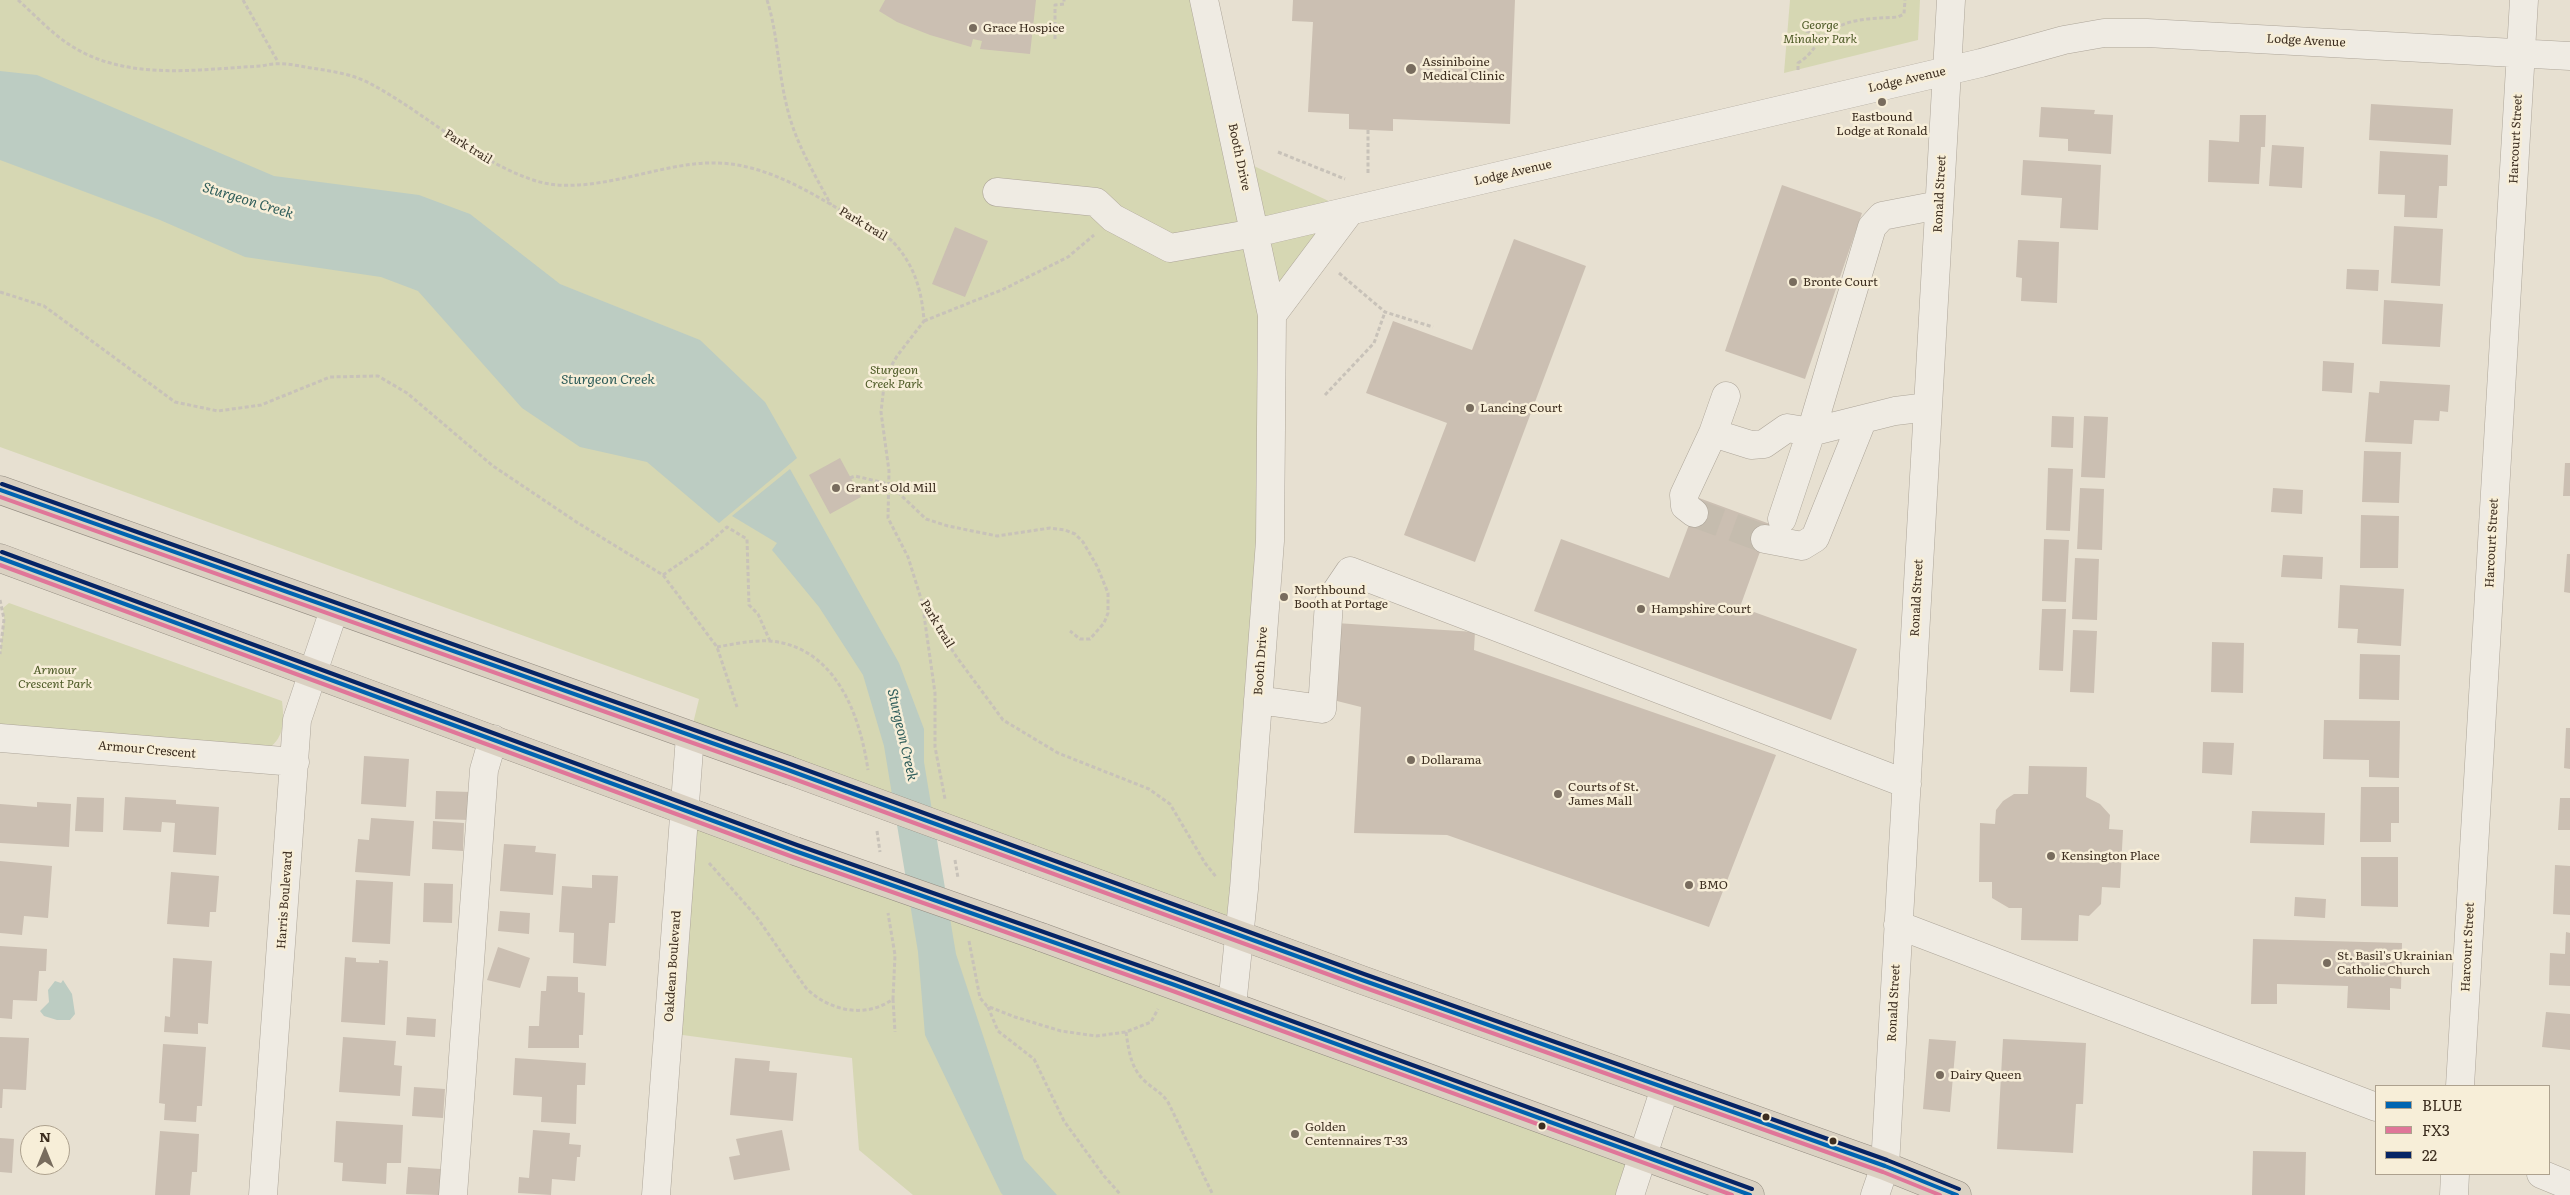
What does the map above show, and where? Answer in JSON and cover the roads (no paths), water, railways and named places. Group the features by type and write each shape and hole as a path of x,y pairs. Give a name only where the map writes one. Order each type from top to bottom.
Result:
{"highway":[{"path":"0,490 788,770 1239,936 1885,1166 1957,1195"},
{"path":"0,558 686,809 795,851 1172,984 1750,1195"}],"street":[{"name":"Booth Drive","path":"1204,0 1272,315 1270,541 1244,889 1232,1006"},
{"name":"Ronald Street","path":"1875,1195 1885,1166 1951,0"},
{"name":"Harcourt Street","path":"2460,1085 2524,0"},
{"name":"Lodge Avenue","path":"997,192 1096,202 1113,218 1170,248 1255,233 1947,71 2064,40 2104,33 2147,33 2570,56"},
{"path":"1862,421 1815,538 1802,546 1774,529 1811,432 1872,227 1882,216 1939,205"},
{"path":"1272,315 1350,211"},
{"path":"1694,513 1684,506 1684,495 1713,433 1726,396"},
{"path":"1713,433 1751,445 1764,444 1787,428 1811,432 1862,421 1895,411 1928,407"},
{"path":"1258,700 1322,709 1329,602 1350,571 1906,784"},
{"name":"Harris Boulevard","path":"263,1195 297,720 334,610"},
{"name":"Oakdean Boulevard","path":"656,1195 690,736"},
{"name":"Armour Crescent","path":"0,738 295,762"},
{"path":"453,1195 484,770 493,739"},
{"path":"1898,925 2375,1108"},
{"path":"1630,1195 1665,1088"},
{"path":"2454,1195 2455,1175"},
{"path":"2543,1175 2570,1186"}],"water":[{"name":"Sturgeon Creek","path":"0,71 37,75 274,176 419,195 470,214 560,284 700,340 765,402 797,458 719,523 647,462 580,447 522,408 418,291 381,277 245,257 160,220 0,160"},
{"name":"Sturgeon Creek","path":"790,469 899,663 924,729 924,762 956,954 1024,1159 1057,1195 1003,1195 1001,1193 925,1035 918,952 884,746 863,675 819,607 772,550 777,543 732,516"},
{"path":"63,980 72,994 75,1014 70,1020 57,1020 44,1016 40,1011 49,1002 48,990 55,981 61,983"}],"tunnel":[{"path":"1694,513 1765,539"}],"place":[{"name":"Grace Hospice","path":"973,28"},
{"name":"Assiniboine Medical Clinic","path":"1411,69"},
{"name":"Eastbound Lodge at Ronald","path":"1882,102"},
{"name":"Bronte Court","path":"1793,282"},
{"name":"Lancing Court","path":"1470,408"},
{"name":"Grant's Old Mill","path":"836,488"},
{"name":"Northbound Booth at Portage","path":"1284,597"},
{"name":"Hampshire Court","path":"1641,609"},
{"name":"Dollarama","path":"1411,760"},
{"name":"Courts of St. James Mall","path":"1558,794"},
{"name":"Kensington Place","path":"2051,856"},
{"name":"BMO","path":"1689,885"},
{"name":"St. Basil's Ukrainian Catholic Church","path":"2327,963"},
{"name":"Dairy Queen","path":"1940,1075"},
{"name":"Golden Centennaires T-33","path":"1295,1134"}],"park label":[{"name":"George Minaker Park","path":"1820,32"},
{"name":"Sturgeon Creek Park","path":"894,377"},
{"name":"Armour Crescent Park","path":"55,677"}]}
